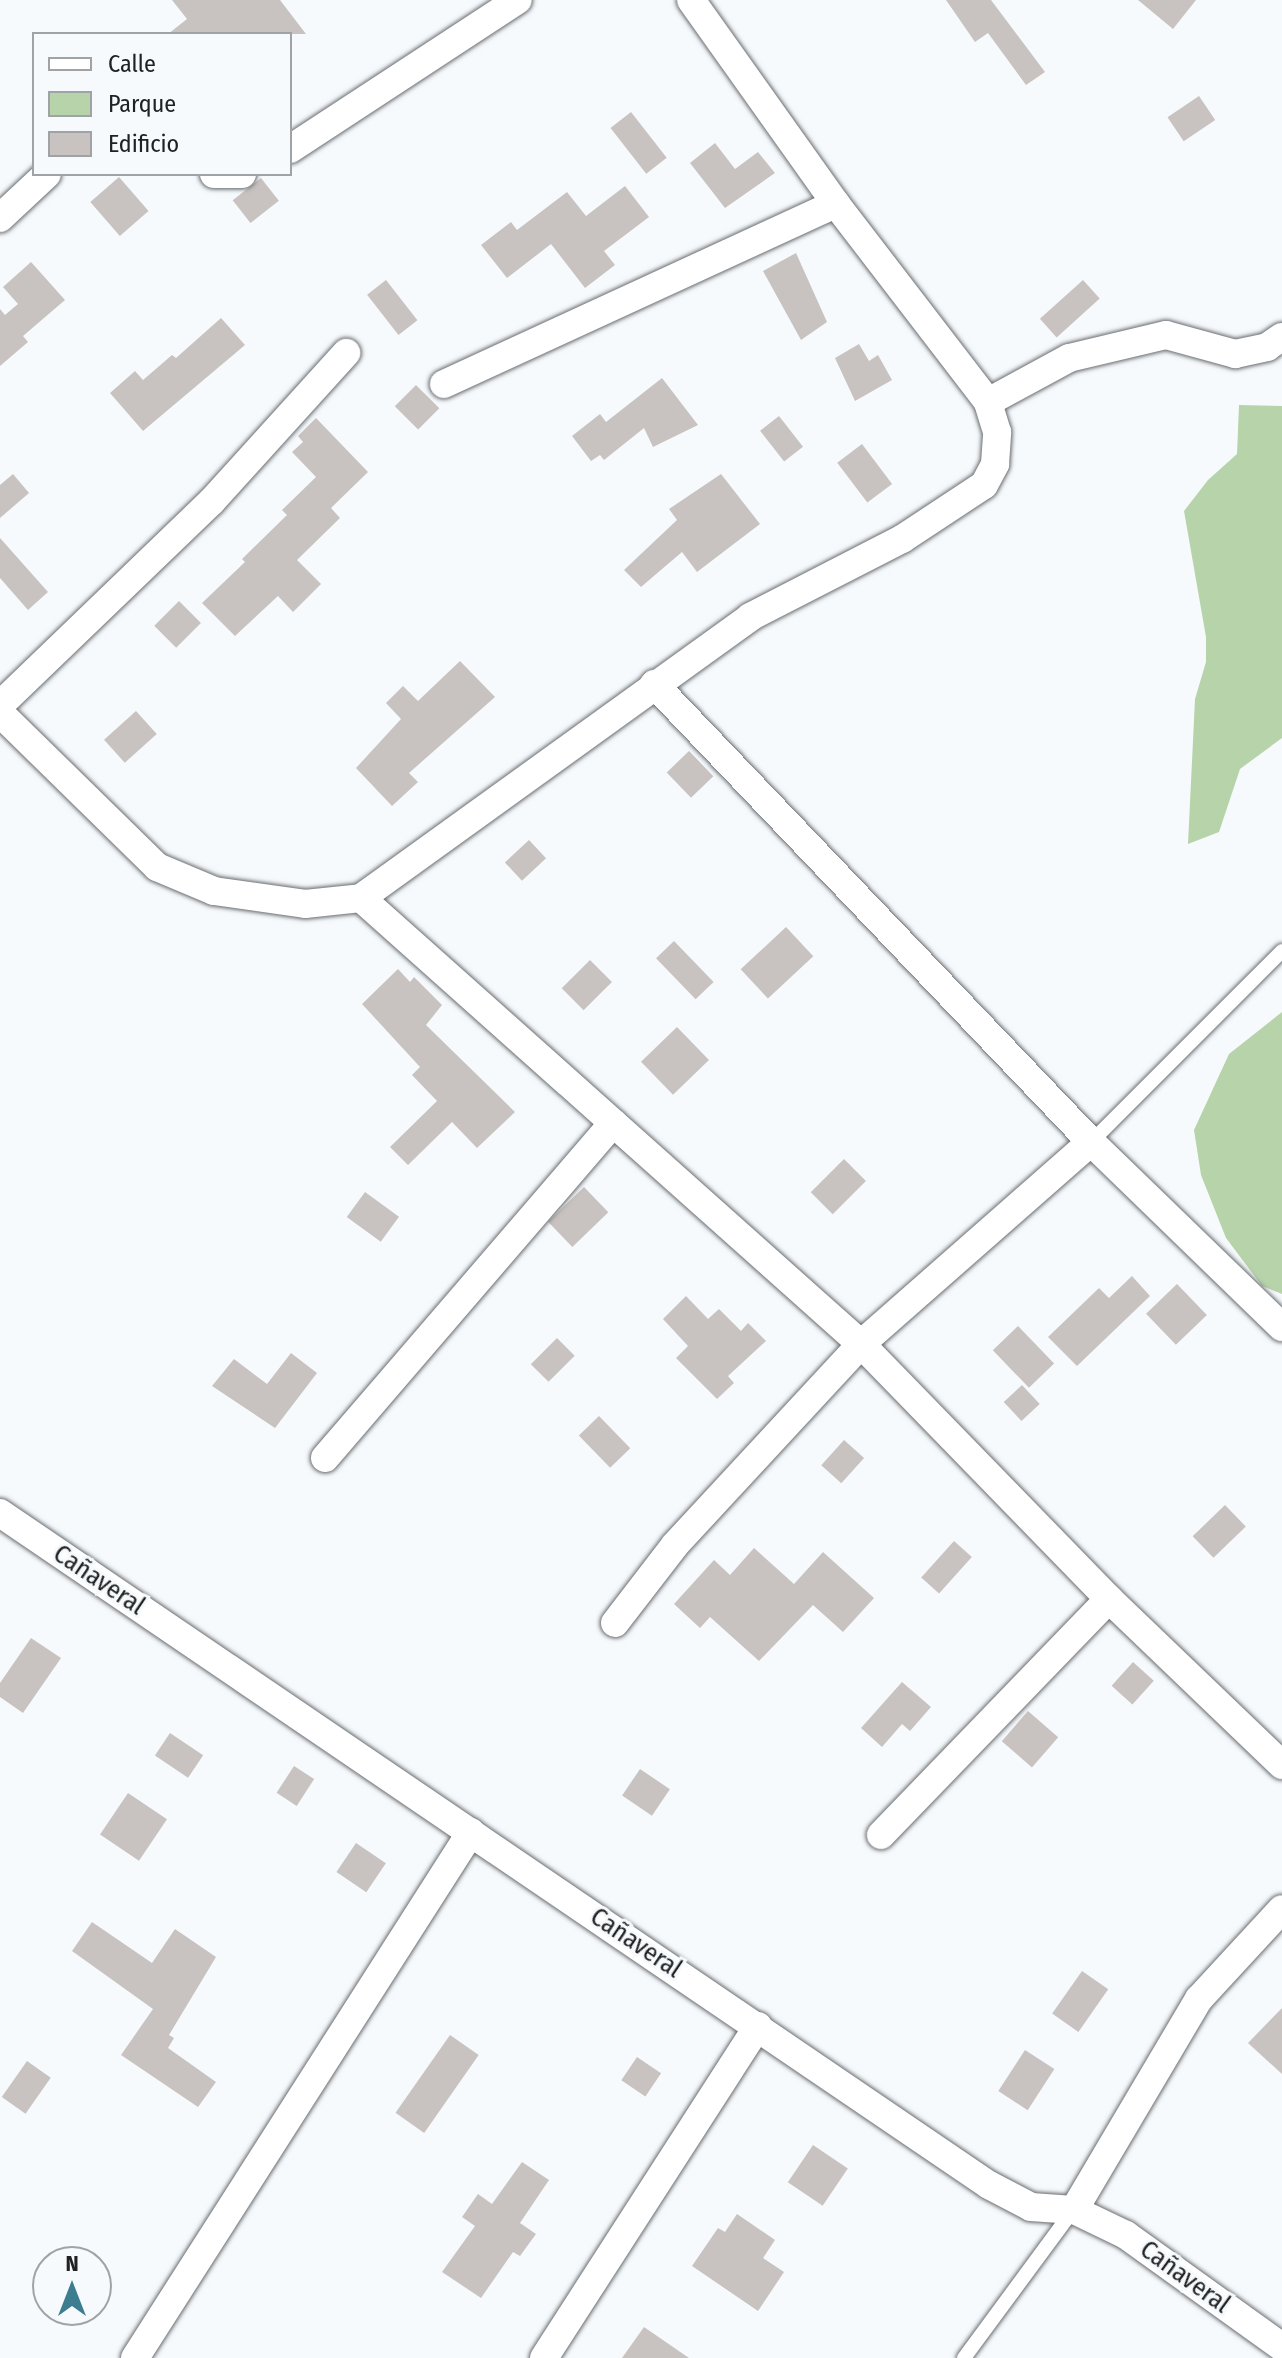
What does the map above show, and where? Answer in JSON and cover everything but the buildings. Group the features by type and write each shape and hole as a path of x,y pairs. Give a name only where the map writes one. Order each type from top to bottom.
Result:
{"street":[{"path":"292,148 518,0"},
{"path":"0,713 157,867 214,891 305,904 361,898 750,617 902,539 984,485 995,464 997,432 988,402 836,204 691,0"},
{"path":"0,218 45,176"},
{"path":"444,384 836,204"},
{"path":"988,402 1069,358 1166,335 1235,354 1267,347 1282,337"},
{"path":"0,705 212,501 346,353"},
{"path":"654,684 1091,1142 1282,1327"},
{"path":"361,898 861,1344 1109,1599 1282,1765"},
{"path":"325,1458 613,1123"},
{"path":"615,1623 675,1545 861,1344 1091,1142"},
{"name":"Cañaveral","path":"0,1513 989,2185 1031,2207 1074,2210 1126,2235 1282,2347"},
{"path":"881,1835 1109,1599"},
{"path":"135,2358 471,1832"},
{"path":"1074,2210 1199,1999 1282,1909"},
{"path":"544,2358 758,2026"}],"lane":[{"path":"1091,1142 1282,951"},
{"path":"964,2358 1074,2210"}],"green space":[{"path":"1239,405 1282,406 1282,738 1240,769 1219,832 1188,844 1195,699 1206,662 1206,637 1184,511 1208,480 1237,454"},
{"path":"1282,1012 1282,1294 1262,1286 1226,1238 1201,1175 1194,1130 1229,1054"}]}
